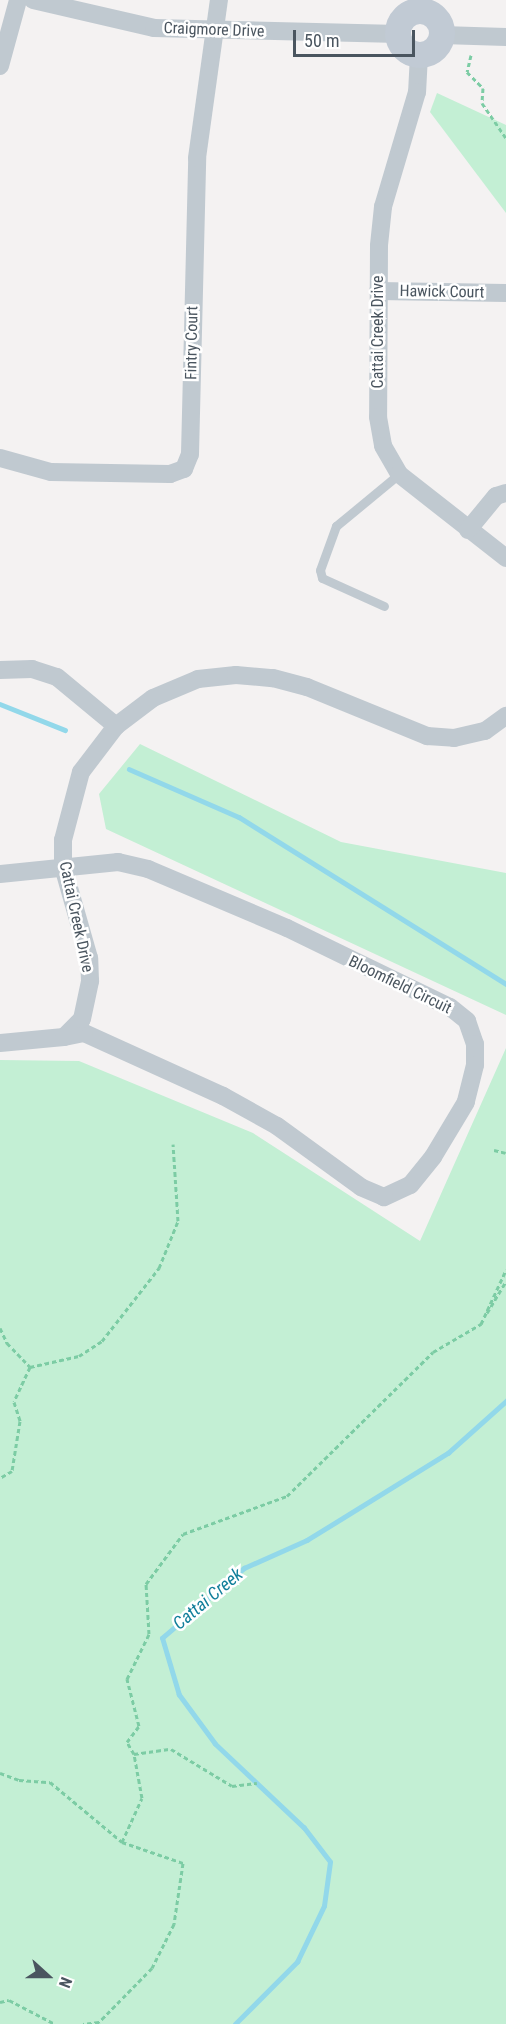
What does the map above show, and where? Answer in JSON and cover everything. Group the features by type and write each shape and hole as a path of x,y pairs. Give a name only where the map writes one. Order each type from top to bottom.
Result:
{"street":[{"path":"0,66 18,0"},
{"name":"Craigmore Drive","path":"33,0 154,28 399,34"},
{"name":"Fintry Court","path":"0,458 51,472 170,474 184,469 190,454 197,158 219,0"},
{"path":"423,6 438,20 442,35 433,51 419,55 408,52 399,34 402,21 423,6"},
{"path":"442,35 506,37"},
{"name":"Cattai Creek Drive","path":"419,55 417,92 383,207 378,291 378,417 383,446 399,474 506,558"},
{"name":"Hawick Court","path":"378,291 506,293"},
{"path":"468,530 495,496 506,493"},
{"path":"0,670 33,669 57,677 116,726"},
{"name":"Cattai Creek Drive","path":"64,1037 82,1019 90,981 88,958 63,867 63,840 81,771 116,726 153,698 198,680 236,675 307,687 428,736 454,738 485,731 506,716"},
{"name":"Bloomfield Circuit","path":"63,867 118,862 148,869 287,928 450,1007 467,1021 475,1044 475,1065 466,1102 433,1157 410,1185 384,1197 361,1187 277,1126 223,1096 84,1033 64,1037"},
{"path":"0,874 63,867"},
{"path":"0,1043 64,1037"}],"lane":[{"path":"384,606 322,578 320,570 336,526 399,474"}],"path":[{"path":"471,55 467,72 483,88 482,104 506,138"},
{"path":"30,1367 79,1356 102,1341 159,1268 178,1221 173,1144"},
{"path":"494,1150 506,1153"},
{"path":"481,1324 506,1270"},
{"path":"122,1842 142,1798 134,1754 127,1742 139,1726 127,1679 149,1634 146,1584 183,1534 287,1496 433,1352 481,1324 506,1281"},
{"path":"0,1328 7,1343 30,1367"},
{"path":"0,1478 12,1471 20,1421 14,1402 30,1367"},
{"path":"134,1754 171,1749 232,1786 257,1783"},
{"path":"0,1773 19,1780 50,1782 122,1842 183,1863 174,1924 152,1968 99,2022 83,2024"},
{"path":"0,2002 9,2000 55,2024"}],"green space":[{"path":"437,93 506,125 506,213 430,112"},
{"path":"140,744 341,842 506,873 506,1015 106,829 99,794"},
{"path":"506,1048 506,2024 0,2024 0,1060 79,1061 253,1133 420,1241"}],"waterway":[{"path":"0,704 65,730"},
{"path":"129,769 239,817 506,984"},
{"name":"Cattai Creek","path":"235,2024 297,1962 324,1906 330,1862 304,1828 215,1744 179,1695 162,1638 244,1568 307,1540 448,1453 506,1401"}]}
